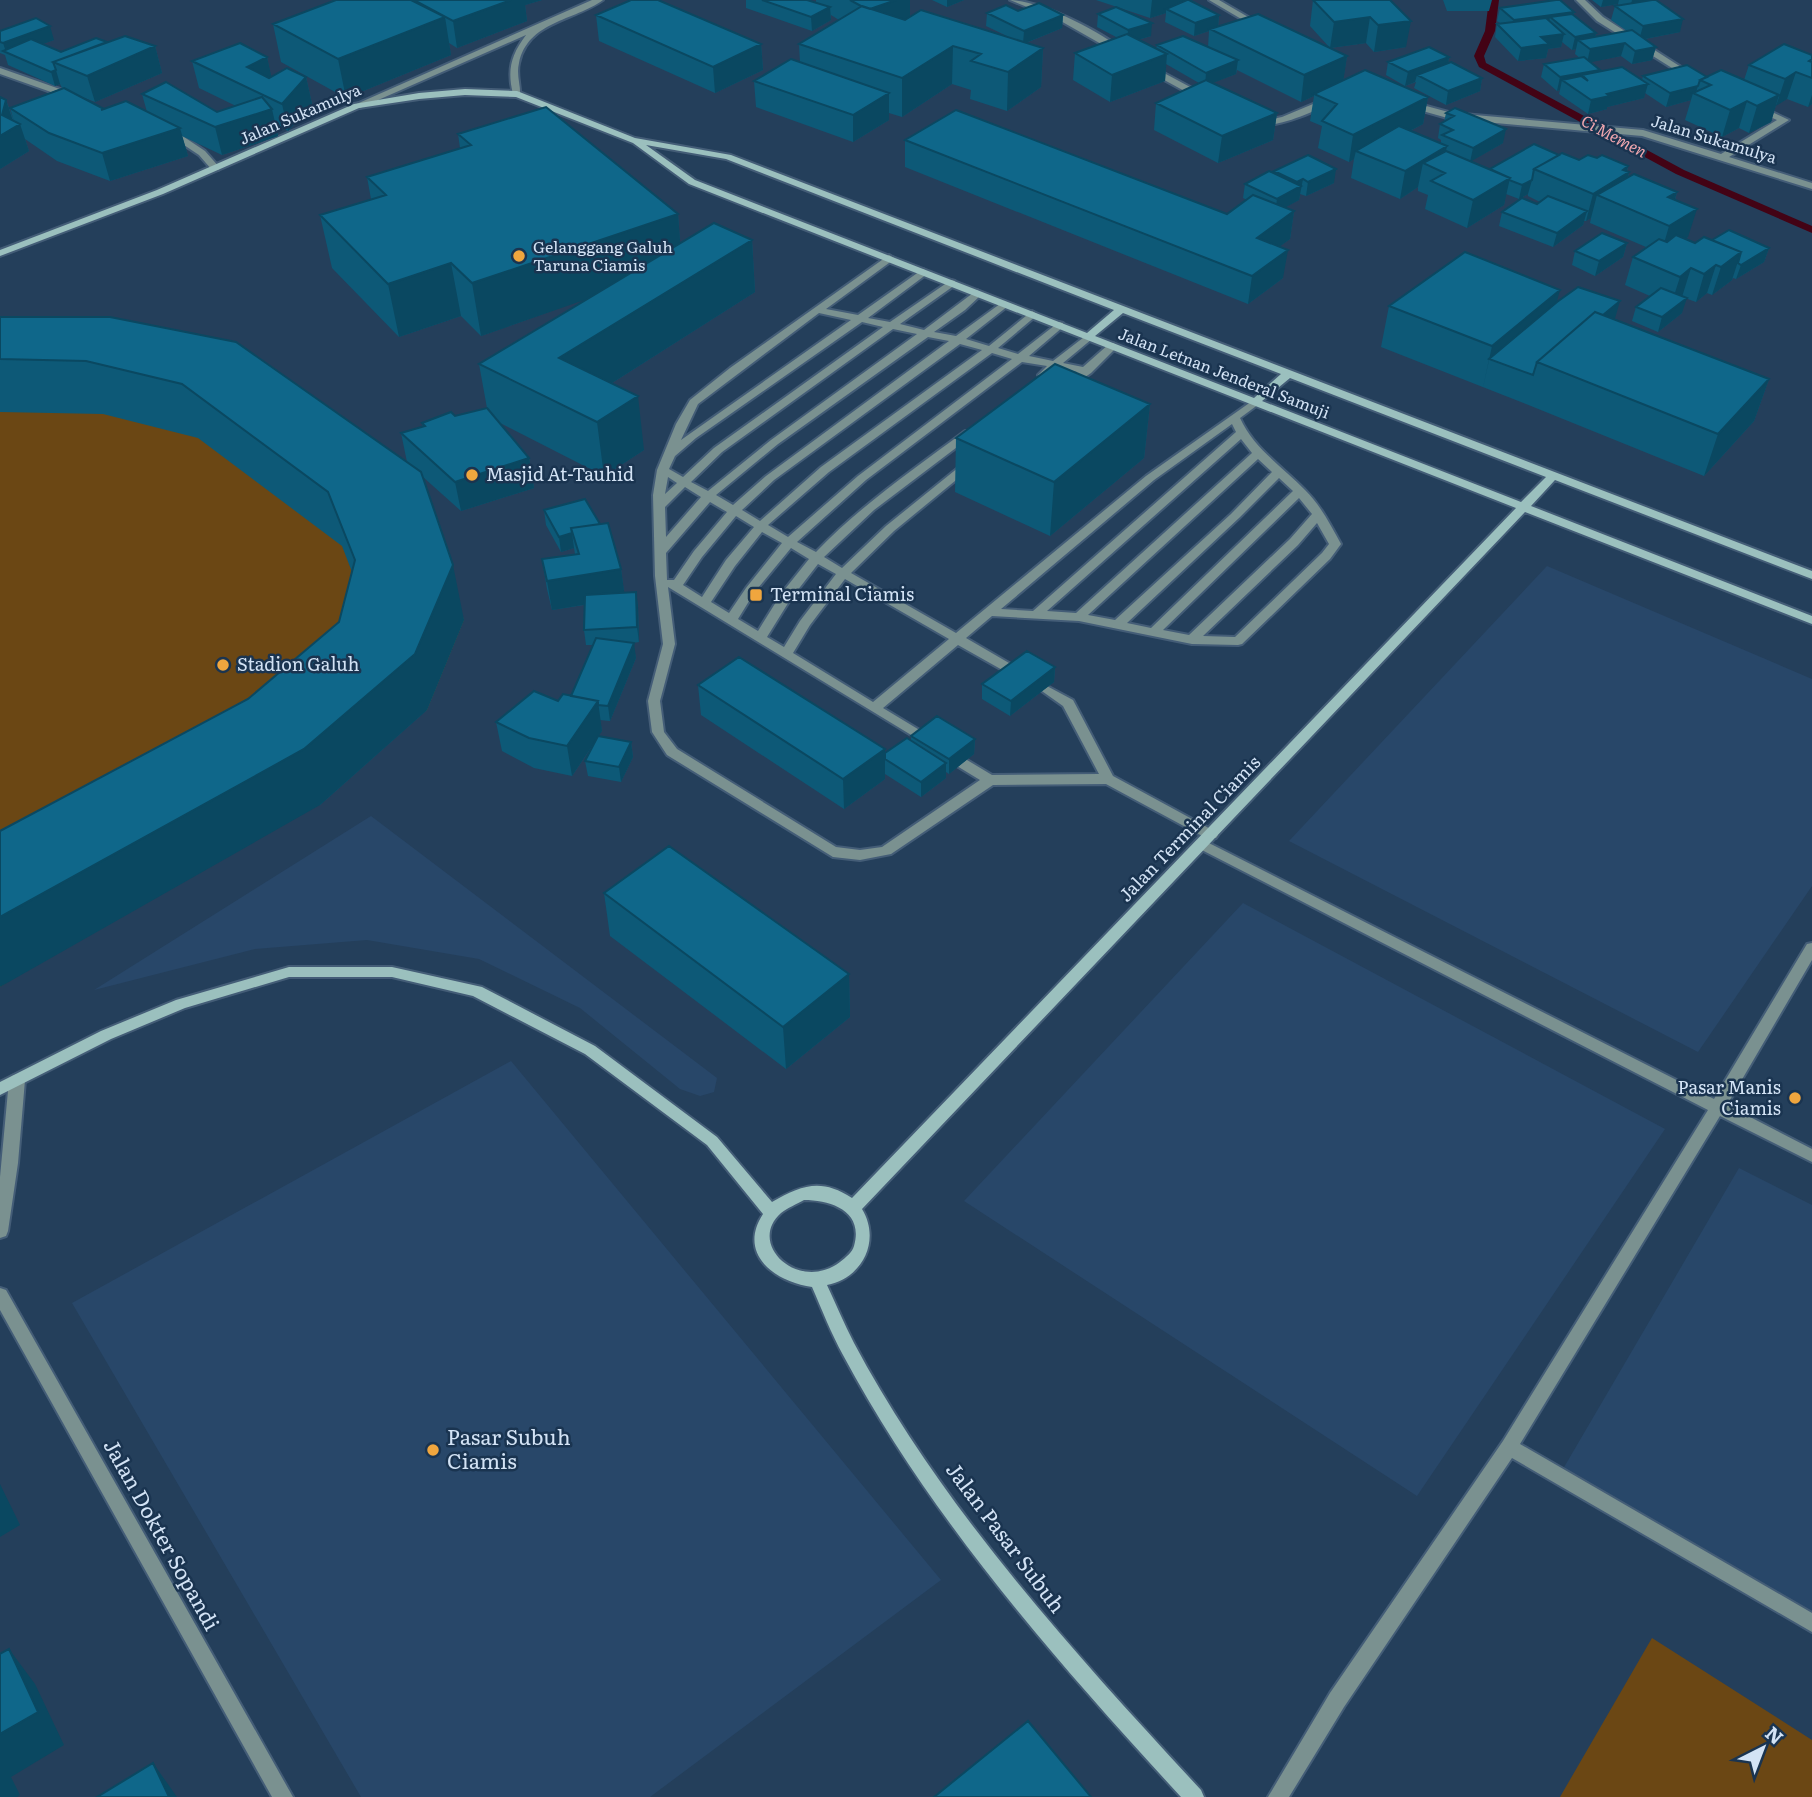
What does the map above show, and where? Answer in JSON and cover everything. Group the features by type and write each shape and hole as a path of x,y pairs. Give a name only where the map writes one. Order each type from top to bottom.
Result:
{"main road":[{"name":"Jalan Letnan Jenderal Samuji","path":"358,106 465,92 517,94 633,141 728,157 1812,575"},
{"name":"Jalan Sukamulya","path":"4,250 215,168 358,106"},
{"name":"Jalan Letnan Jenderal Samuji","path":"633,141 692,182 1812,620"},
{"path":"1088,337 1121,309"},
{"path":"1255,402 1289,373"},
{"name":"Jalan Terminal Ciamis","path":"853,1208 1553,476"},
{"path":"0,1088 106,1035 181,1004 289,972 392,972 477,991 590,1050 712,1141 771,1210"},
{"path":"802,1193 821,1193 839,1198 853,1208 863,1224 864,1242 855,1260 839,1273 817,1280 797,1279 779,1271 766,1258 760,1242 762,1226 771,1210 784,1199 802,1193"},
{"name":"Jalan Pasar Subuh","path":"817,1280 852,1356 923,1467 1003,1575 1092,1687 1195,1797"}],"street":[{"name":"Jalan Sukamulya","path":"358,106 599,0"},
{"path":"1014,0 1062,18 1134,59"},
{"path":"1213,0 1273,34"},
{"path":"1580,0 1600,19 1656,57 1704,84"},
{"path":"517,94 512,75 515,56 536,28"},
{"path":"1145,65 1217,106"},
{"path":"0,71 84,101"},
{"path":"1250,121 1272,123 1333,98"},
{"name":"Jalan Sukamulya","path":"1400,100 1451,116 1575,125 1663,138 1812,186"},
{"path":"1723,156 1784,120 1750,105"},
{"path":"156,126 178,136 202,153 215,168"},
{"path":"889,258 694,402 663,470 660,554 669,644 654,701 658,732 672,752 834,852 860,855 886,851 990,780"},
{"path":"669,456 692,436 907,286 923,272"},
{"path":"660,505 718,450 950,283"},
{"path":"660,554 671,537 708,496 744,464 977,293"},
{"path":"676,586 698,554 734,511 771,478 1004,304"},
{"path":"818,310 927,332 1055,366 1087,370"},
{"path":"704,603 724,569 797,492 1032,314"},
{"path":"731,620 751,586 788,542 824,507 1059,326"},
{"path":"1033,383 1088,337"},
{"path":"1056,395 1113,346"},
{"path":"874,708 1150,478 1255,402"},
{"path":"989,612 1079,617 1192,640 1238,641 1326,556 1335,544 1319,514 1300,491 1257,454 1240,434 1234,416"},
{"path":"760,638 780,603 816,558 854,523 982,423"},
{"path":"1037,614 1240,434"},
{"path":"1079,617 1257,454"},
{"path":"786,654 806,618 841,573 878,536 979,457"},
{"path":"663,470 1017,673"},
{"path":"1118,624 1235,516 1278,472"},
{"path":"1154,632 1300,491"},
{"path":"1192,640 1294,542 1319,514"},
{"path":"661,576 926,740"},
{"path":"1045,690 1068,703 1108,779 1206,839 1812,1156"},
{"path":"962,763 990,780 1108,779"},
{"path":"1278,1797 1337,1700 1508,1447 1717,1108 1812,948"},
{"path":"0,1231 18,1080"},
{"name":"Jalan Dokter Sopandi","path":"0,1296 283,1797"},
{"path":"1508,1447 1812,1623"}],"shaded area":[{"name":"Stadion Galuh","path":"127,370 432,526 464,620 427,710 0,987 0,372"},
{"path":"1547,566 1812,679 1812,886 1698,1052 1289,841"},
{"path":"371,816 717,1078 714,1092 700,1096 680,1089 580,1008 479,959 367,940 255,949 94,990"},
{"path":"1243,903 1665,1129 1417,1496 964,1201"},
{"path":"511,1061 941,1580 650,1797 361,1797 72,1303"},
{"path":"1739,1168 1812,1205 1812,1616 1563,1469"},
{"path":"1652,1638 1812,1740 1812,1797 1560,1797"}],"building":[{"path":"336,0 411,0 445,17 338,59 273,24"},
{"path":"414,0 511,0 453,21"},
{"path":"631,0 658,0 761,44 713,67 596,15"},
{"path":"762,0 807,0 830,7 811,17"},
{"path":"850,0 896,0 870,9"},
{"path":"1187,0 1219,15 1195,23 1166,9"},
{"path":"1313,0 1390,0 1411,21 1378,25 1370,17 1334,22"},
{"path":"1560,0 1574,12 1514,20 1500,8"},
{"path":"1652,0 1683,19 1643,26 1615,6"},
{"path":"1039,3 1063,15 1024,31 987,13 1006,5 1018,11"},
{"path":"862,6 905,20 921,10 1043,48 1008,72 971,61 981,54 953,46 902,78 799,44"},
{"path":"1116,7 1152,23 1128,30 1098,14"},
{"path":"1258,14 1347,56 1304,75 1210,29"},
{"path":"1572,14 1596,33 1575,37 1550,17"},
{"path":"36,18 50,26 0,42 0,31"},
{"path":"1546,18 1564,34 1541,37 1549,44 1521,48 1497,24"},
{"path":"1632,30 1656,47 1635,51 1625,43 1590,49 1578,40"},
{"path":"1127,34 1167,54 1112,75 1075,53"},
{"path":"125,36 155,46 87,76 53,62"},
{"path":"1183,36 1238,60 1206,73 1157,45"},
{"path":"96,38 107,42 53,62 56,70 51,72 3,51 31,39 61,52"},
{"path":"240,43 267,57 247,67 269,78 287,68 306,77 282,104 192,61"},
{"path":"1784,44 1812,55 1809,61 1812,62 1812,78 1796,72 1785,79 1749,65"},
{"path":"1429,47 1449,57 1408,72 1388,62"},
{"path":"1584,57 1600,70 1560,77 1544,64"},
{"path":"791,59 889,93 853,115 754,81"},
{"path":"1451,62 1482,78 1448,91 1417,75"},
{"path":"1687,65 1707,77 1700,80 1698,86 1670,93 1643,76"},
{"path":"1622,67 1648,84 1591,100 1562,80 1581,76 1588,81 1582,75"},
{"path":"1365,70 1428,97 1353,135 1322,121 1337,104 1314,94"},
{"path":"1721,70 1779,95 1757,106 1747,101 1730,110 1693,93 1711,85 1700,80"},
{"path":"1206,80 1277,113 1222,136 1156,103"},
{"path":"166,82 217,112 262,97 272,109 215,127 142,94"},
{"path":"64,88 104,109 126,101 180,128 102,153 49,133 10,108"},
{"path":"0,97 6,100 2,115 20,124 0,136"},
{"path":"546,107 678,214 472,283 451,263 388,284 320,215 386,195 367,177 471,145 458,134"},
{"path":"1455,108 1506,129 1473,148 1442,135 1453,130 1440,124 1454,116 1446,113"},
{"path":"956,110 1227,214 1253,195 1294,211 1257,238 1288,250 1252,276 905,140"},
{"path":"1399,126 1447,146 1405,171 1356,151"},
{"path":"1534,144 1559,155 1534,169 1532,180 1522,185 1490,169"},
{"path":"1446,151 1510,178 1473,200 1431,181 1445,173 1423,163"},
{"path":"1562,153 1579,160 1588,155 1597,158 1602,155 1628,166 1623,170 1629,172 1593,194 1534,169"},
{"path":"1308,155 1336,169 1308,182 1303,179 1297,182 1274,171"},
{"path":"1269,171 1301,186 1277,199 1245,184"},
{"path":"1634,174 1677,192 1668,197 1697,209 1669,226 1597,195"},
{"path":"1548,196 1587,211 1557,233 1502,212 1522,198 1537,204"},
{"path":"714,223 752,240 559,358 638,396 597,422 479,364"},
{"path":"1729,230 1769,248 1741,265 1738,263 1741,252 1712,240"},
{"path":"1602,233 1627,243 1599,261 1575,251"},
{"path":"1676,235 1695,243 1704,237 1741,252 1721,267 1716,265 1704,274 1691,268 1680,277 1633,257 1659,239 1667,242"},
{"path":"1465,252 1560,290 1492,346 1389,306"},
{"path":"1578,287 1620,301 1603,315 1595,312 1537,362 1533,375 1489,359 1557,302"},
{"path":"1661,288 1687,298 1662,317 1636,307"},
{"path":"1595,312 1769,379 1718,434 1537,362"},
{"path":"0,317 110,317 236,342 421,472 453,565 415,654 304,749 0,917 0,831 248,699 339,622 355,560 328,492 182,384 86,361 0,359"},
{"path":"1055,364 1150,404 1054,482 956,438"},
{"path":"487,408 529,458 455,482 401,433 425,426 422,423 451,412 455,416"},
{"path":"585,499 600,524 571,528 572,533 559,537 544,510"},
{"path":"608,523 621,569 547,581 542,559 579,554 571,528"},
{"path":"636,592 637,627 584,630 585,595"},
{"path":"596,638 634,643 608,706 598,705 598,701 571,696"},
{"path":"1027,651 1055,667 1011,701 982,684"},
{"path":"739,657 885,749 843,779 698,685"},
{"path":"534,691 558,701 563,694 598,701 567,746 529,738 496,722"},
{"path":"937,716 975,739 949,759 911,736"},
{"path":"598,736 631,742 619,767 585,761"},
{"path":"907,738 946,763 921,782 885,759 885,753"},
{"path":"669,846 849,974 783,1027 604,893"},
{"path":"9,1649 38,1712 0,1734 0,1654"},
{"path":"1028,1721 1091,1797 934,1797"},
{"path":"153,1763 169,1797 97,1797"}],"waterway":[{"name":"Ci Memen","path":"1494,0 1490,31 1479,56 1482,65 1680,172 1812,230"}],"place":[{"name":"Gelanggang Galuh Taruna Ciamis","path":"519,256"},
{"name":"Masjid At-Tauhid","path":"472,475"},
{"name":"Terminal Ciamis","path":"756,595"},
{"name":"Stadion Galuh","path":"223,665"},
{"name":"Pasar Manis Ciamis","path":"1795,1098"},
{"name":"Pasar Subuh Ciamis","path":"433,1450"}]}
